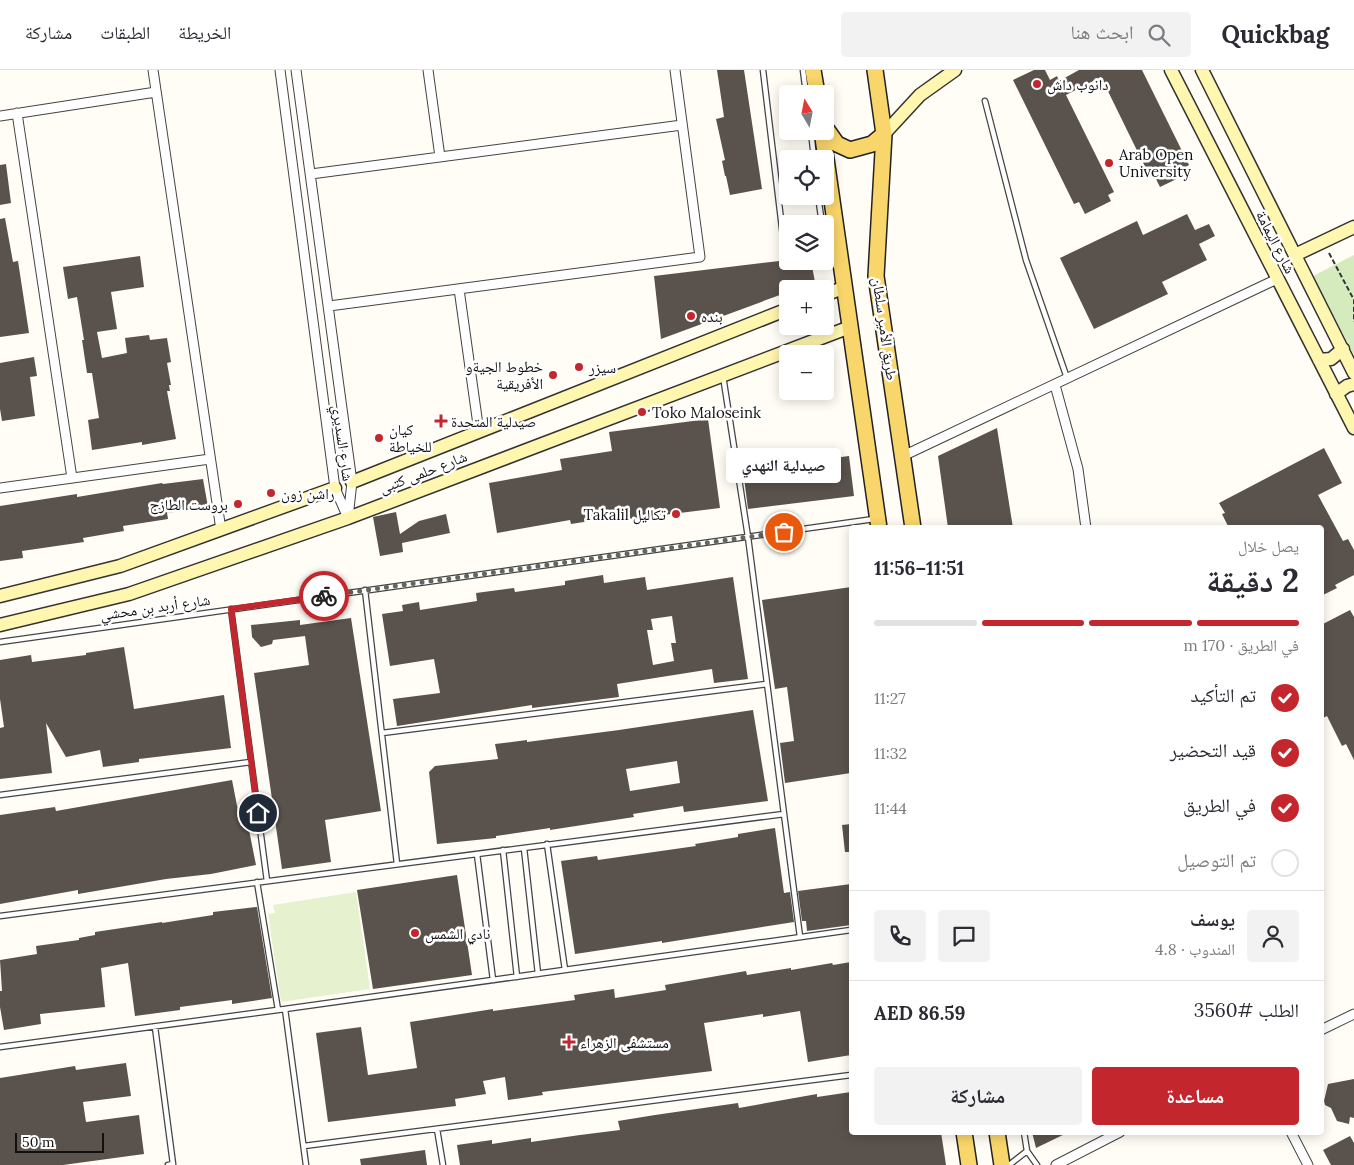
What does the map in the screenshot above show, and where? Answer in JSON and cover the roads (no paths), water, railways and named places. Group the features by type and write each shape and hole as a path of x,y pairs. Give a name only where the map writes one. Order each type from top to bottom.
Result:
{"main road":[{"path":"814,70 816,85"},
{"name":"طريق الأمير سلطان","path":"875,70 884,134 876,276 913,525"},
{"path":"834,140 837,144 850,150 872,144 884,134"},
{"path":"823,140 878,523"},
{"path":"964,1135 969,1165"},
{"path":"997,1135 1002,1165"}],"street":[{"path":"153,70 221,530"},
{"name":"شارع السديري","path":"280,70 335,488 348,518"},
{"name":"شارع السديري","path":"296,70 352,482 348,518"},
{"path":"428,70 440,157"},
{"path":"329,306 700,257 675,70"},
{"path":"884,134 920,95 955,70"},
{"name":"شارع اليمامة","path":"1171,70 1354,428"},
{"name":"شارع اليمامة","path":"1205,71 1354,373"},
{"path":"0,116 156,92"},
{"path":"17,113 72,478"},
{"path":"311,174 682,125"},
{"path":"1295,255 1354,227"},
{"path":"903,456 1277,279"},
{"path":"834,291 845,287"},
{"path":"459,289 478,432"},
{"name":"شارع حلمى كتبى","path":"0,596 120,566 221,530 352,482 779,314"},
{"name":"شارع حلمى كتبى","path":"0,625 130,594 348,518 850,327"},
{"path":"1319,360 1331,359 1343,349"},
{"path":"1336,394 1347,386 1354,384"},
{"path":"1055,385 1078,469 1086,525"},
{"path":"0,488 210,458"},
{"path":"1324,1029 1354,1014"},
{"path":"1056,1165 1114,1135"},
{"path":"1293,1135 1308,1165"}],"lane":[{"path":"763,70 780,215"},
{"path":"803,70 805,85"},
{"path":"985,101 1026,260 1067,379"},
{"path":"834,246 839,248"},
{"path":"723,376 748,537 800,937"},
{"name":"شارع أربد بن محشي","path":"859,525 878,523"},
{"name":"شارع أربد بن محشي","path":"0,642 748,537 849,526"},
{"path":"365,590 398,864"},
{"path":"231,609 267,881"},
{"path":"382,733 767,684"},
{"path":"0,795 251,762"},
{"path":"0,916 784,814"},
{"path":"547,844 565,970"},
{"path":"524,848 538,974"},
{"path":"503,850 517,977"},
{"path":"477,854 493,980"},
{"path":"257,882 278,1010"},
{"path":"0,1047 849,930"},
{"path":"285,1009 306,1165"},
{"path":"155,1027 173,1164 168,1165"},
{"path":"304,1146 849,1075"},
{"path":"437,1129 443,1165"},
{"path":"1024,1135 1027,1150 1036,1165"},
{"path":"1009,1165 1027,1150"}],"place":[{"name":"دانوب داش","path":"1037,84"},
{"name":"Arab Open University","path":"1109,163"},
{"name":"بنده","path":"691,316"},
{"name":"سيزر","path":"579,367"},
{"name":"خطوط الجيةو الأفريقية","path":"553,375"},
{"name":"Toko Maloseink","path":"642,412"},
{"name":"صيدلية المتحدة","path":"441,421"},
{"name":"كيان للخياطة","path":"379,438"},
{"name":"راشن زون","path":"271,493"},
{"name":"بروست الطازج","path":"238,504"},
{"name":"Takalil تكاليل","path":"676,514"},
{"name":"صيدلية النهدي","path":"784,532"},
{"name":"نادي الشمس","path":"415,933"},
{"name":"مستشفى الزهراء","path":"569,1042"}]}
